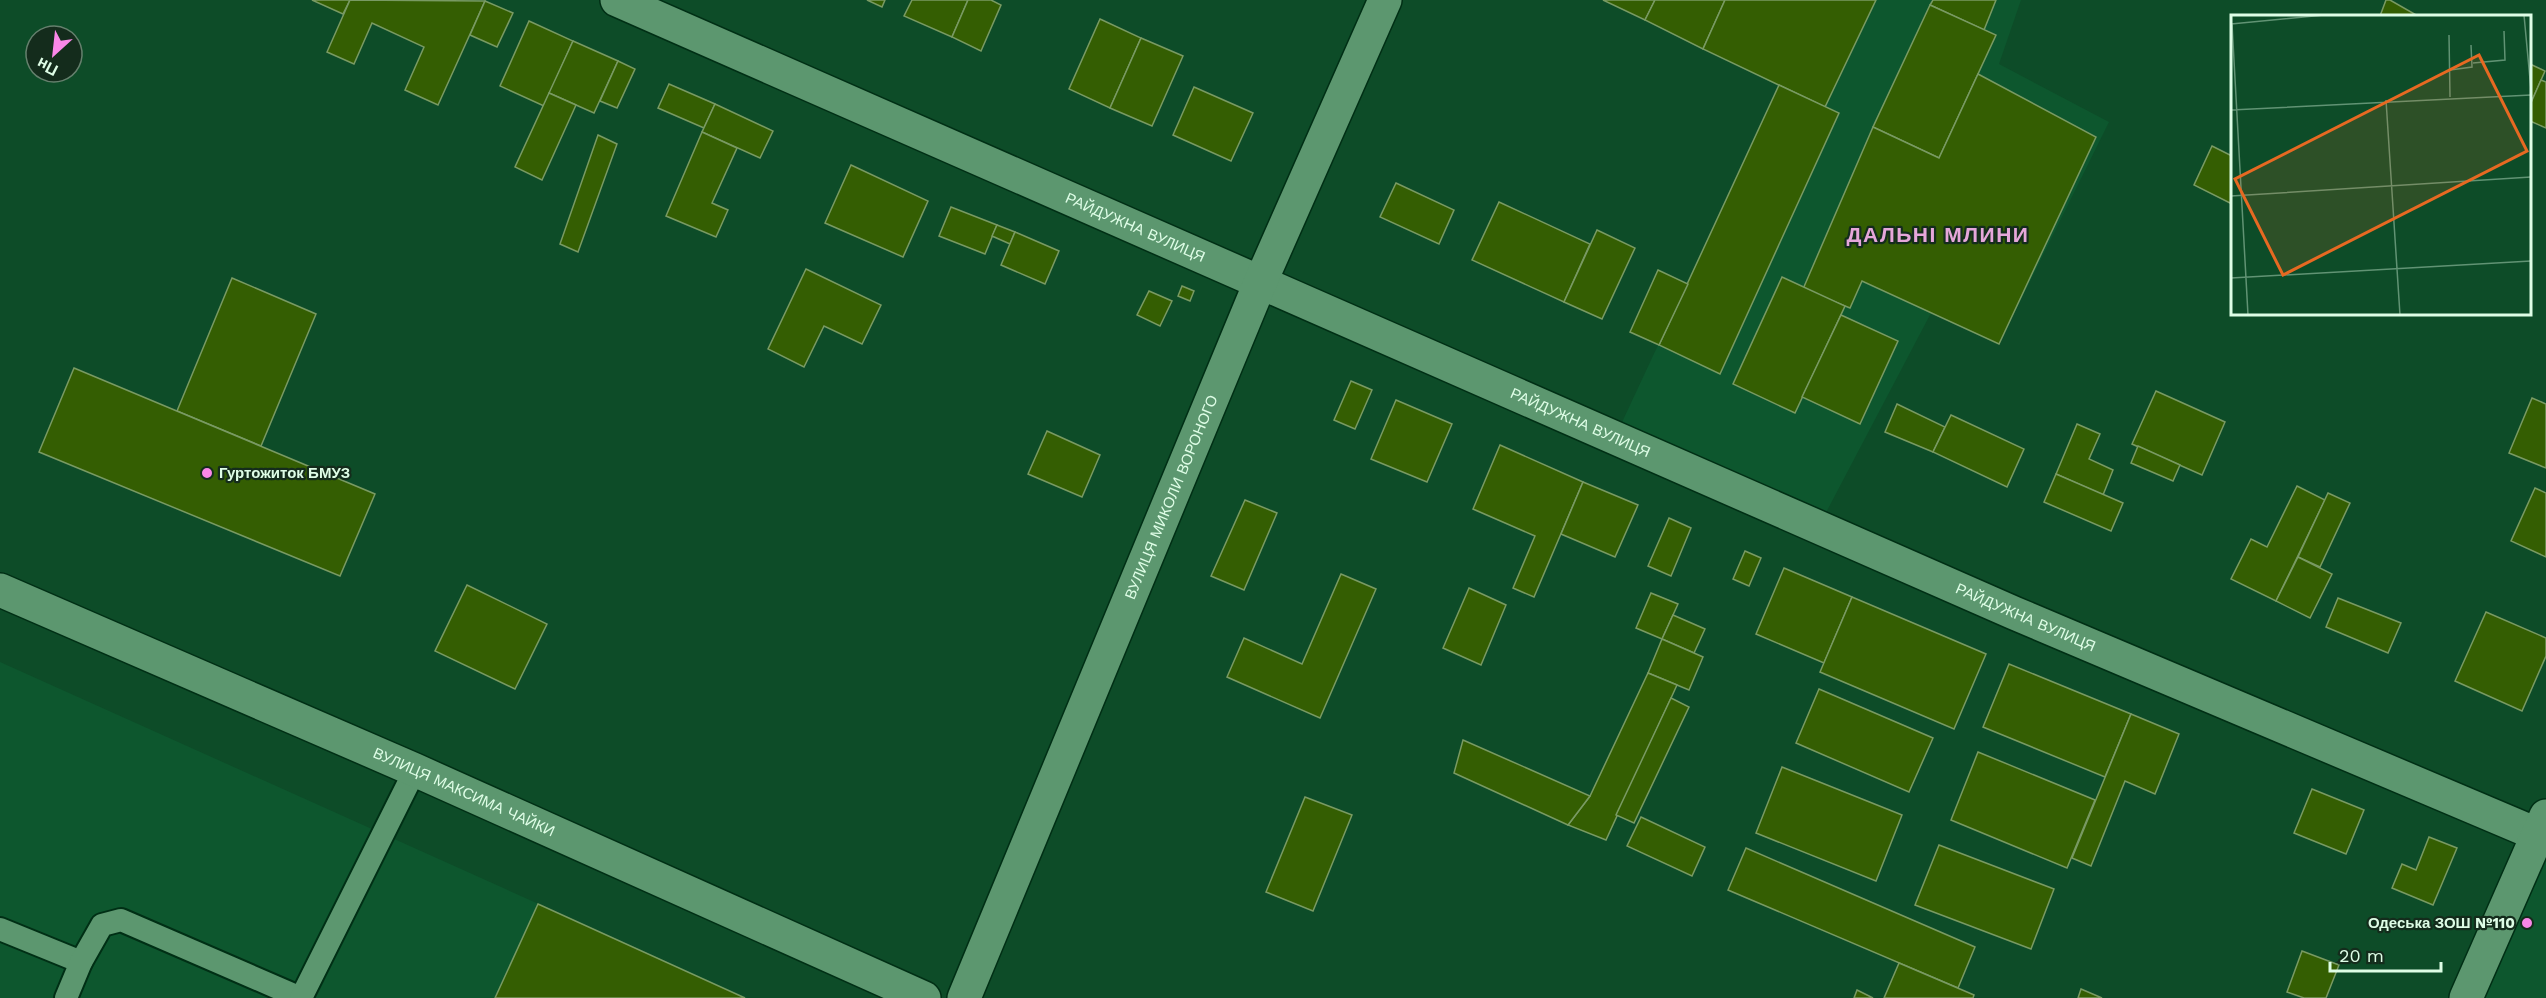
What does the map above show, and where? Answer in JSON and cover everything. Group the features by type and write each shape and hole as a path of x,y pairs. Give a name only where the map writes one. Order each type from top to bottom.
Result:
{"street":[{"name":"РАЙДУЖНА ВУЛИЦЯ","path":"617,0 2003,609 2543,829"},
{"name":"ВУЛИЦЯ МИКОЛИ ВОРОНОГО","path":"964,998 1260,283 1385,0"},
{"name":"ВУЛИЦЯ МАКСИМА ЧАЙКИ","path":"0,590 415,770 924,998"},
{"path":"2466,998 2543,829"}],"lane":[{"path":"66,998 81,962 102,924 121,920 301,998 415,770"},
{"path":"0,929 81,962"}],"shaded area":[{"path":"1725,0 2021,0 1999,64 2109,122 1999,344 1931,313 1820,524 1617,433 1779,86 1703,49"},
{"path":"0,662 748,998 0,998"},
{"name":"Одеська ЗОШ №110","path":"2546,847 2546,998 2475,998"}],"building":[{"path":"312,0 350,0 343,14"},
{"path":"350,0 485,1 438,105 405,90 424,47 372,23 354,64 327,52"},
{"path":"867,0 885,0 882,7"},
{"path":"912,0 968,0 952,37 904,16"},
{"path":"968,0 991,0 1001,5 981,51 952,37"},
{"path":"1603,0 1655,0 1645,20"},
{"path":"1655,0 1725,0 1703,49 1645,20"},
{"path":"1725,0 1876,0 1825,107 1703,49"},
{"path":"1933,0 1996,0 1984,30 1930,5"},
{"path":"2386,0 2390,0 2416,15 2380,15"},
{"path":"485,1 513,13 497,47 470,35"},
{"path":"1930,5 1996,35 1939,158 1873,127"},
{"path":"1100,19 1141,38 1110,108 1069,89"},
{"path":"529,21 573,41 544,106 500,86"},
{"path":"1141,38 1183,56 1152,126 1110,108"},
{"path":"573,41 618,61 594,113 549,93"},
{"path":"618,61 635,69 617,108 600,101"},
{"path":"2531,64 2545,71 2531,103"},
{"path":"1978,74 2096,137 1999,344 1862,281 1850,308 1803,289 1873,127 1939,158"},
{"path":"2541,80 2546,82 2546,128 2531,121 2531,103"},
{"path":"669,84 715,104 704,128 658,108"},
{"path":"1779,85 1839,113 1720,374 1659,345"},
{"path":"1194,87 1253,113 1231,161 1173,135"},
{"path":"549,93 576,105 542,180 515,167"},
{"path":"715,104 773,131 760,158 702,132"},
{"path":"702,132 737,148 712,203 728,210 716,237 666,216"},
{"path":"598,135 617,144 578,252 560,244"},
{"path":"2212,146 2231,156 2231,204 2194,185"},
{"path":"851,165 928,201 903,257 825,223"},
{"path":"1396,183 1454,210 1439,244 1380,217"},
{"path":"1499,202 1590,244 1564,302 1472,260"},
{"path":"951,207 997,225 985,254 939,236"},
{"path":"997,225 1015,232 1010,244 992,236"},
{"path":"1597,230 1635,248 1602,319 1564,302"},
{"path":"1015,232 1059,251 1045,284 1001,265"},
{"path":"806,269 881,305 862,344 824,326 804,367 768,349"},
{"path":"1658,270 1688,284 1659,345 1630,332"},
{"path":"1782,277 1845,306 1795,413 1733,384"},
{"path":"232,278 316,314 261,446 177,411"},
{"path":"1182,286 1194,291 1190,301 1178,296"},
{"path":"1149,291 1172,301 1160,326 1137,315"},
{"path":"1841,315 1898,341 1860,424 1802,397"},
{"name":"Гуртожиток БМУЗ","path":"74,368 375,494 340,576 39,452"},
{"path":"1351,381 1372,390 1355,429 1334,420"},
{"path":"2156,391 2225,422 2202,475 2132,444"},
{"path":"2532,398 2546,404 2546,468 2509,453"},
{"path":"1396,400 1452,424 1427,482 1371,459"},
{"path":"1897,404 1945,427 1933,452 1885,432"},
{"path":"1951,415 2024,449 2007,487 1933,452"},
{"path":"2077,424 2100,434 2089,459 2113,470 2103,495 2056,474"},
{"path":"1047,431 1100,455 1082,497 1028,474"},
{"path":"1500,445 1583,482 1534,597 1513,588 1535,536 1473,509"},
{"path":"2138,446 2180,465 2173,481 2131,463"},
{"path":"2056,474 2123,503 2111,531 2044,502"},
{"path":"1583,482 1638,505 1615,557 1561,534"},
{"path":"2297,486 2325,500 2276,601 2231,579 2251,539 2267,547"},
{"path":"2535,488 2546,493 2546,557 2511,541"},
{"path":"2328,493 2350,503 2320,567 2298,557"},
{"path":"1245,500 1277,513 1244,590 1211,576"},
{"path":"1669,518 1691,528 1671,576 1648,566"},
{"path":"1745,551 1761,558 1749,586 1733,579"},
{"path":"2298,557 2332,574 2310,618 2276,601"},
{"path":"1784,568 1852,597 1824,663 1756,634"},
{"path":"1341,574 1376,589 1320,718 1227,677 1244,638 1302,664"},
{"path":"467,585 547,624 515,689 435,651"},
{"path":"1469,588 1506,605 1481,665 1443,648"},
{"path":"1651,593 1678,604 1662,639 1636,628"},
{"path":"1852,597 1986,654 1954,729 1820,672"},
{"path":"2338,598 2401,623 2388,653 2326,627"},
{"path":"2486,612 2546,638 2546,656 2522,711 2455,681"},
{"path":"1673,615 1705,629 1694,653 1662,639"},
{"path":"1662,639 1703,657 1689,690 1648,673"},
{"path":"2009,664 2131,714 2105,777 1983,727"},
{"path":"1648,673 1677,685 1606,840 1568,825 1590,796"},
{"path":"1819,689 1933,738 1909,792 1796,743"},
{"path":"1671,698 1689,707 1634,823 1616,815"},
{"path":"2131,714 2179,734 2155,794 2125,781 2091,866 2072,858"},
{"path":"1463,740 1590,796 1568,825 1454,773"},
{"path":"1978,752 2095,800 2067,868 1951,820"},
{"path":"1782,767 1902,815 1876,881 1756,833"},
{"path":"2312,789 2364,810 2346,854 2294,833"},
{"path":"1305,797 1352,815 1313,911 1266,892"},
{"path":"1641,817 1705,847 1692,876 1627,846"},
{"path":"2429,837 2457,848 2433,905 2392,888 2402,864 2416,870"},
{"path":"1939,845 2054,889 2031,949 1915,905"},
{"path":"1746,848 1975,947 1958,988 1728,890"},
{"path":"538,904 745,998 495,998"},
{"path":"2302,951 2339,965 2326,998 2304,998 2287,992"},
{"path":"1899,963 1974,995 1973,998 1884,998"},
{"path":"2081,989 2102,998 2078,998"},
{"path":"1857,990 1873,998 1854,998"}],"place":[{"name":"Гуртожиток БМУЗ","path":"207,473"},
{"name":"Одеська ЗОШ №110","path":"2527,923"}],"district":[{"name":"ДАЛЬНІ МЛИНИ","path":"1938,235"}]}
